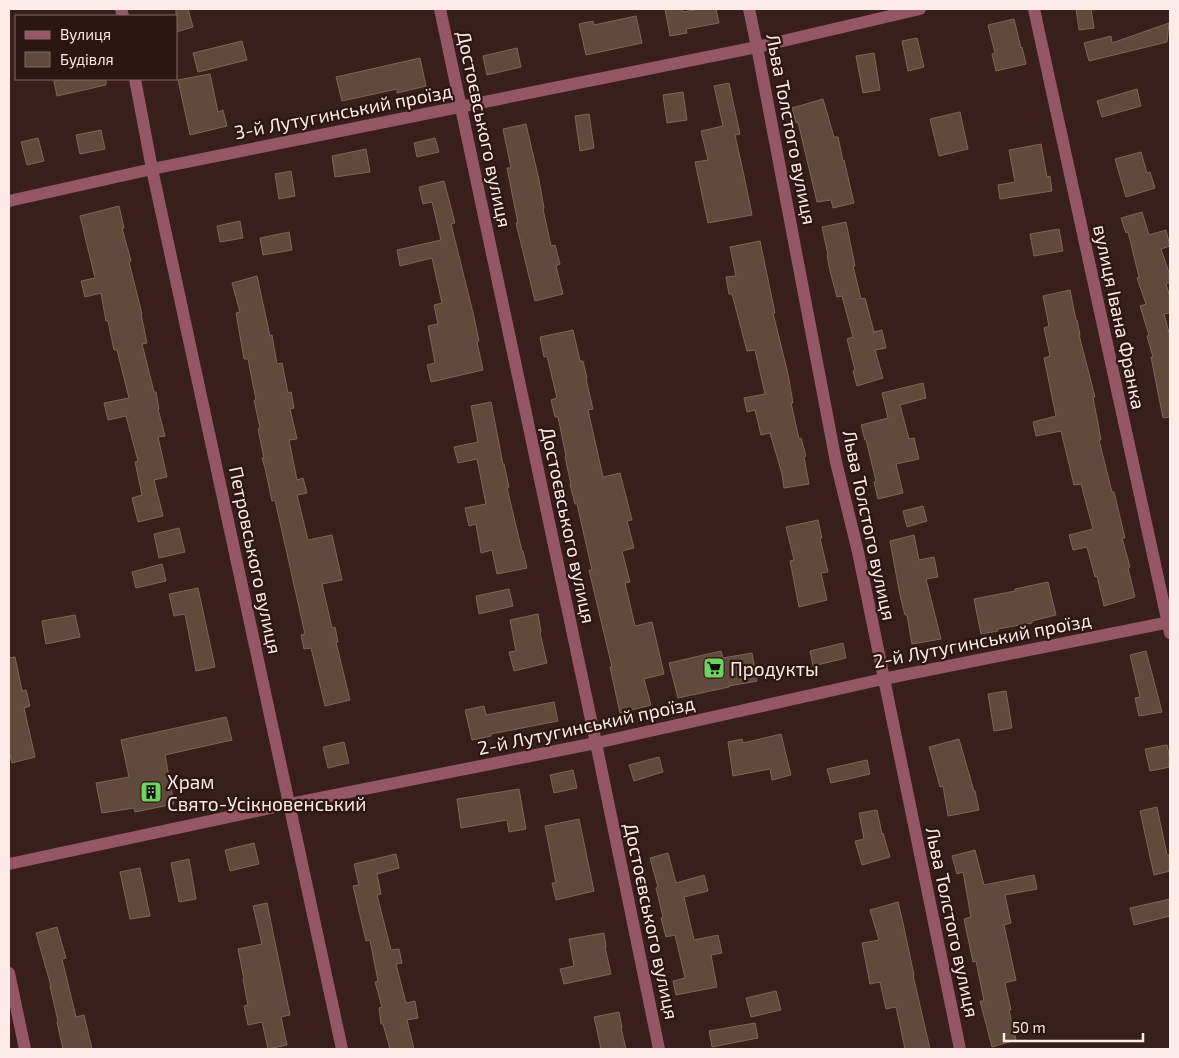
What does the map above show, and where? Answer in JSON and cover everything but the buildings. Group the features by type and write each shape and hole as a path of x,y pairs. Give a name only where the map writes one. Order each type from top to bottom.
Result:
{"street":[{"name":"Достоєвського вулиця","path":"440,9 462,106 659,1049"},
{"name":"Льва Толстого вулиця","path":"749,9 836,462 858,552 960,1049"},
{"name":"3-й Лутугинський проїзд","path":"9,201 152,169 757,47 920,9"},
{"name":"вулиця Івана Франка","path":"1034,9 1169,626"},
{"name":"Петровського вулиця","path":"135,80 152,169 342,1049"},
{"name":"2-й Лутугинський проїзд","path":"9,864 289,804 596,743 883,678 1169,626"},
{"path":"9,973 25,1049"}],"place":[{"name":"Продукты","path":"714,668"},
{"name":"Храм Свято-Усікновенський","path":"151,792"}]}
